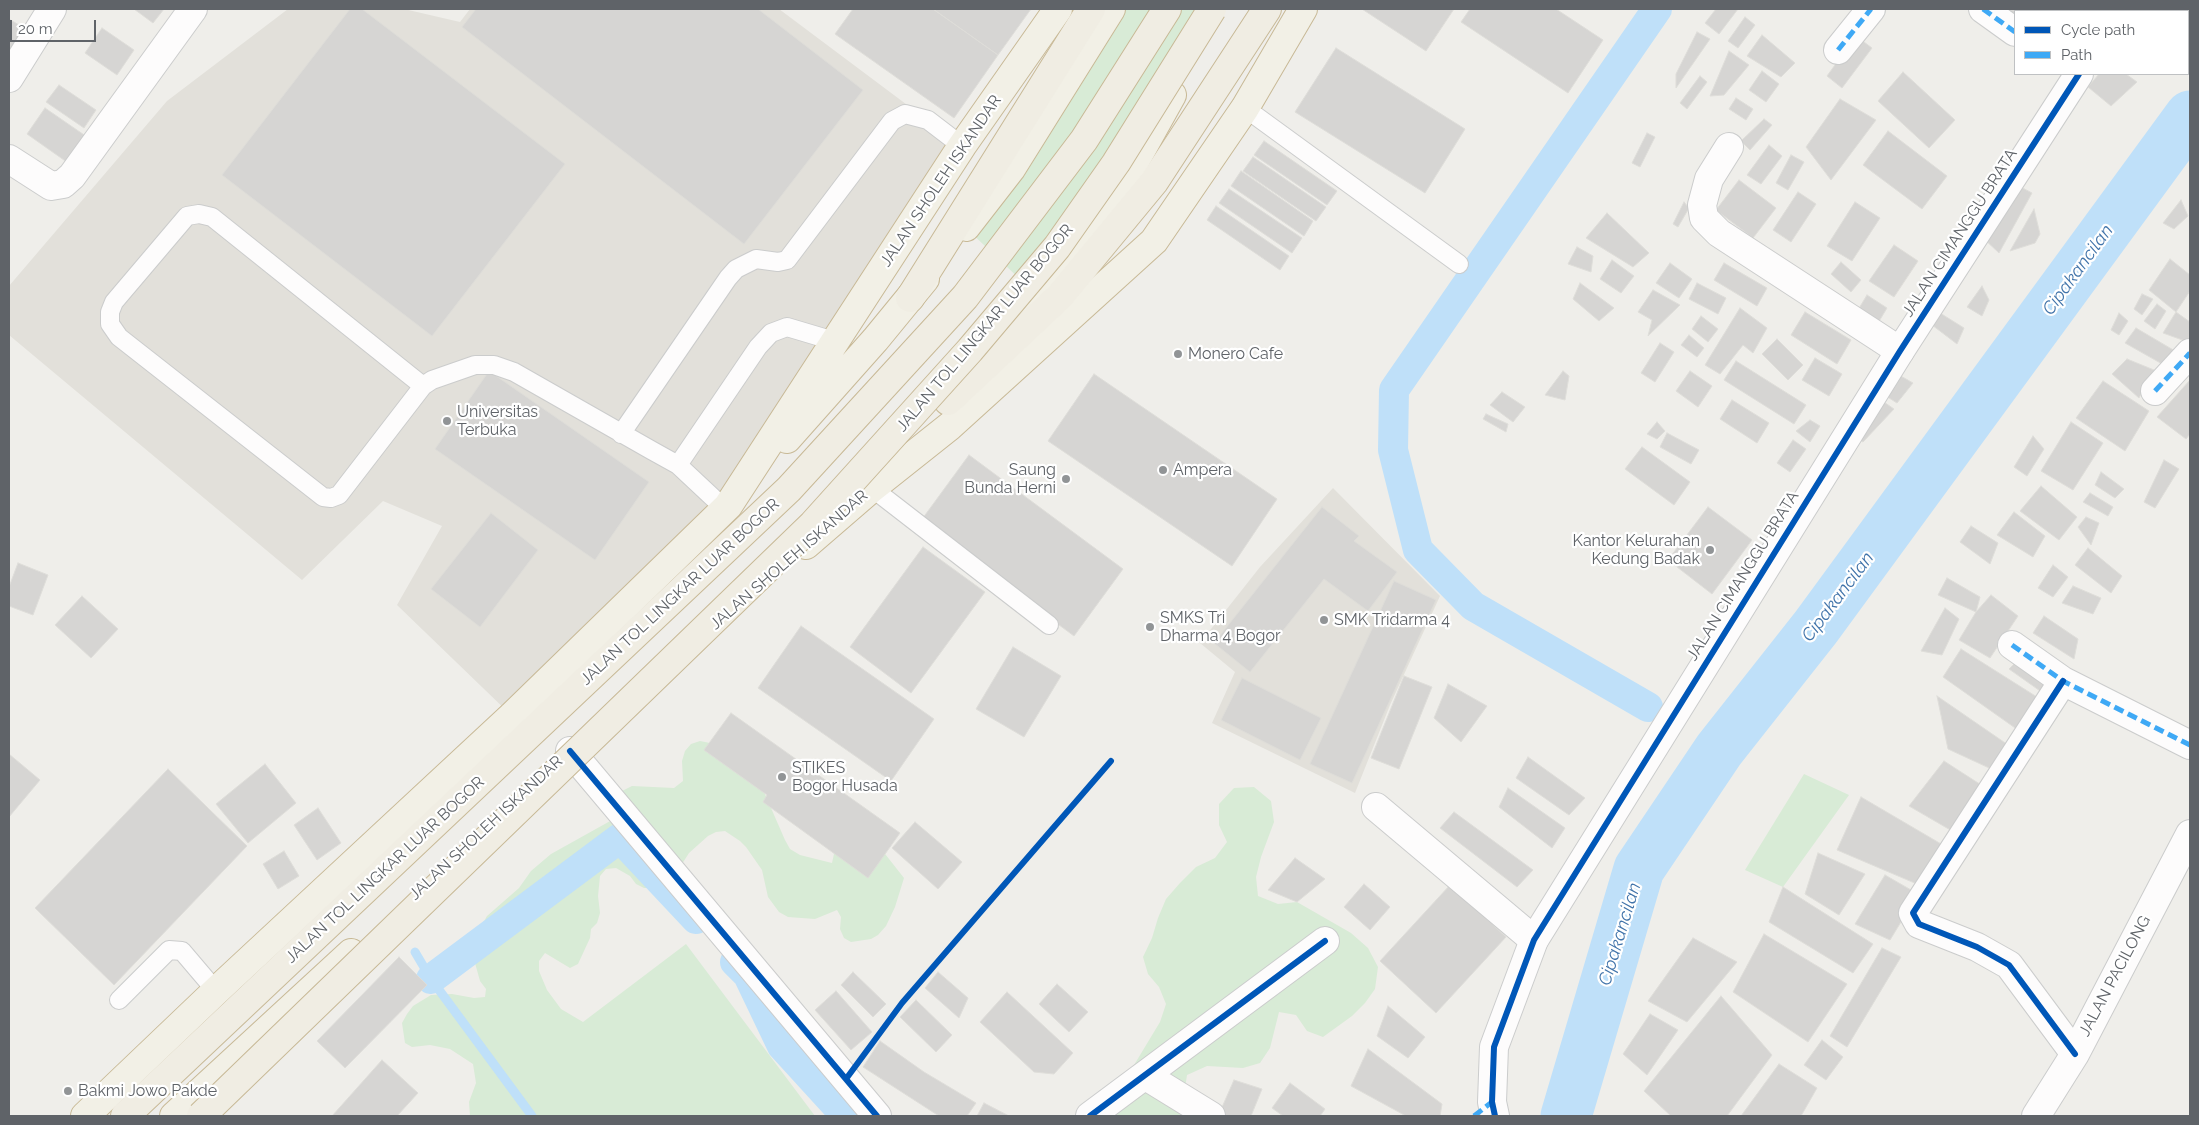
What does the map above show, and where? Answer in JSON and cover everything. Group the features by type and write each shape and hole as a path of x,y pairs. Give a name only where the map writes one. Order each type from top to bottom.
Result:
{"highway":[{"name":"JALAN SHOLEH ISKANDAR","path":"726,507 962,146 1058,9"},
{"path":"910,298 1091,9"},
{"name":"JALAN SHOLEH ISKANDAR","path":"84,1116 512,716 726,507 875,340 1011,169 1112,9"},
{"name":"JALAN TOL LINGKAR LUAR BOGOR","path":"125,1116 789,489 965,297 1084,140 1167,9"},
{"name":"JALAN TOL LINGKAR LUAR BOGOR","path":"194,1112 820,517 970,350 1057,247 1116,162 1212,9"},
{"name":"JALAN SHOLEH ISKANDAR","path":"872,488 948,401 1113,201 1221,9"},
{"path":"948,401 1060,296 1154,182 1267,9"},
{"name":"JALAN SHOLEH ISKANDAR","path":"194,1112 570,751 872,488 950,426 1154,241 1245,108 1303,9"}],"street":[{"path":"9,78 52,9"},
{"path":"9,159 51,186 63,184 72,176 193,9"},
{"path":"1838,50 1871,9"},
{"path":"1983,9 2014,31"},
{"name":"JALAN CIMANGGU BRATA","path":"1495,1116 1492,1102 1494,1047 1534,940 1900,351 2076,75"},
{"path":"1729,147 1709,179 1702,205 1704,218 1718,233 1900,351"},
{"path":"2155,391 2190,353"},
{"path":"2012,645 2063,680 2190,745"},
{"path":"2063,680 1913,913 1919,924 1977,947 2009,965 2075,1054"},
{"path":"570,751 877,1116"},
{"path":"1376,807 1534,940"},
{"name":"JALAN PACILONG","path":"2036,1116 2075,1054 2190,834"},
{"path":"1090,1116 1325,941"},
{"path":"1146,1076 1211,1116"}],"lane":[{"path":"1245,108 1458,264"},
{"path":"621,434 728,278 736,269 756,259 778,262 788,260 892,121 905,114 928,120 962,146"},
{"path":"423,386 212,217 200,214 187,216 114,302 110,312 110,324 119,337 323,497 331,498 339,495 423,386 432,380 475,364 494,365 514,372 678,465 726,507"},
{"path":"678,465 758,347 771,333 788,327 834,341"},
{"path":"872,488 1048,625"},
{"path":"119,1000 169,950 182,951 216,991"}],"shaded area":[{"name":"Universitas Terbuka","path":"288,9 404,9 460,22 470,9 779,9 962,146 728,506 512,716 397,605 442,526 383,501 302,580 9,335 9,286 167,101"},
{"name":"SMK Tridarma 4","path":"1333,488 1440,596 1390,705 1355,793 1212,723 1235,672 1200,643 1260,567"}],"green space":[{"path":"1110,9 1212,9 1025,284 966,228"},
{"path":"700,741 720,745 764,792 790,849 800,855 832,863 834,854 826,839 878,845 904,878 895,907 886,926 878,935 871,939 851,942 844,938 840,929 841,917 837,910 815,919 788,917 779,912 768,897 762,870 746,847 725,831 716,832 708,836 689,853 675,875 653,888 644,888 636,884 630,876 616,868 606,869 600,876 598,896 600,913 597,923 591,929 590,938 578,964 570,968 545,953 539,961 539,971 547,990 561,1009 583,1022 686,944 815,1116 470,1116 469,1102 476,1083 473,1064 450,1049 430,1045 412,1047 405,1043 402,1023 407,1014 413,1006 431,995 452,994 474,998 485,997 486,989 480,981 475,963 474,945 476,935 487,916 519,888 531,871 551,854 612,820 622,791 632,786 674,788 683,781 682,761 685,751 691,744"},
{"path":"1804,774 1849,795 1783,887 1745,870"},
{"path":"1254,787 1271,801 1274,822 1256,877 1258,896 1278,904 1297,902 1351,933 1368,948 1378,967 1375,989 1352,1016 1323,1037 1307,1031 1296,1015 1279,1012 1270,1048 1260,1063 1243,1068 1207,1066 1187,1075 1181,1116 1078,1116 1128,1075 1160,1022 1166,1004 1159,987 1148,974 1143,957 1152,938 1158,918 1166,899 1180,883 1196,867 1215,858 1227,842 1219,825 1219,804 1234,788"}],"building":[{"path":"134,9 164,9 153,23"},
{"path":"350,9 362,9 565,164 432,336 222,175"},
{"path":"476,9 758,9 863,90 744,244 462,27"},
{"path":"853,9 933,9 998,55 954,118 835,34"},
{"path":"933,9 1031,9 998,55"},
{"path":"1362,9 1454,9 1426,51"},
{"path":"1470,9 1556,9 1603,40 1568,93 1461,22"},
{"path":"1716,9 1738,9 1719,34 1705,23"},
{"path":"2010,9 2051,9 2014,10 2014,14 2009,11"},
{"path":"1745,17 1755,25 1738,48 1728,41"},
{"path":"9,19 29,31 9,63"},
{"path":"102,28 134,50 117,75 85,53"},
{"path":"1697,32 1710,39 1676,88 1676,74"},
{"path":"1762,35 1795,63 1781,77 1747,56"},
{"path":"1856,36 1872,48 1842,88 1827,76"},
{"path":"1336,48 1465,129 1425,193 1295,112"},
{"path":"1729,51 1749,65 1724,95 1710,96"},
{"path":"1762,71 1779,84 1766,102 1749,90"},
{"path":"1903,72 1955,120 1929,148 1878,101"},
{"path":"2098,75 2127,75 2137,82 2111,106 2088,87"},
{"path":"1700,76 1707,82 1687,109 1680,103"},
{"path":"59,85 96,110 84,128 46,102"},
{"path":"1736,98 1753,109 1746,120 1729,109"},
{"path":"1840,99 1876,120 1831,180 1806,147"},
{"path":"45,108 90,139 71,165 27,134"},
{"path":"1764,119 1772,125 1750,150 1741,141"},
{"path":"1888,131 1947,176 1922,209 1863,165"},
{"path":"1647,133 1655,137 1640,167 1632,163"},
{"path":"1264,141 1337,191 1327,205 1254,155"},
{"path":"1769,145 1782,156 1761,184 1747,175"},
{"path":"1791,155 1804,162 1788,190 1776,183"},
{"path":"1253,157 1326,207 1316,221 1243,171"},
{"path":"1241,171 1313,221 1304,236 1231,186"},
{"path":"1739,180 1776,208 1753,238 1716,210"},
{"path":"2017,185 2032,193 1999,253 1982,237"},
{"path":"1229,189 1302,238 1292,253 1219,203"},
{"path":"1798,192 1816,204 1791,242 1773,230"},
{"path":"2181,200 2188,216 2174,229 2163,223"},
{"path":"1684,202 1689,208 1678,227 1673,224"},
{"path":"1855,202 1880,218 1852,261 1827,246"},
{"path":"1216,206 1289,256 1280,270 1207,220"},
{"path":"2034,209 2040,234 2035,243 2010,251"},
{"path":"1607,213 1649,253 1633,267 1586,238"},
{"path":"1894,245 1918,261 1894,297 1869,281"},
{"path":"1577,247 1593,256 1591,272 1568,264"},
{"path":"2170,259 2190,275 2190,291 2176,312 2149,290"},
{"path":"1612,260 1634,276 1621,293 1600,279"},
{"path":"1841,262 1861,280 1851,292 1831,274"},
{"path":"1670,263 1692,279 1679,298 1656,283"},
{"path":"1724,263 1767,288 1757,306 1714,280"},
{"path":"1580,283 1614,308 1599,321 1573,299"},
{"path":"1697,283 1726,298 1718,314 1689,299"},
{"path":"1982,286 1989,300 1982,316 1967,307"},
{"path":"1653,290 1680,305 1648,336 1652,320 1638,312"},
{"path":"2142,294 2153,299 2142,315 2134,309"},
{"path":"1867,295 1887,308 1878,323 1858,310"},
{"path":"2157,304 2166,311 2155,329 2144,321"},
{"path":"1740,308 1767,328 1753,353 1743,345 1720,374 1705,365"},
{"path":"1805,312 1851,340 1837,364 1791,335"},
{"path":"2176,312 2190,322 2188,342 2163,333"},
{"path":"1940,313 1964,328 1957,344 1932,325"},
{"path":"2119,313 2128,321 2119,335 2111,330"},
{"path":"1701,316 1718,329 1708,342 1692,329"},
{"path":"2136,328 2175,351 2164,365 2125,343"},
{"path":"1689,335 1704,348 1697,357 1681,345"},
{"path":"1777,339 1803,365 1788,380 1762,354"},
{"path":"1660,343 1674,352 1655,382 1641,373"},
{"path":"1815,358 1842,374 1829,396 1802,380"},
{"path":"2127,359 2154,370 2139,398 2112,374"},
{"path":"1736,361 1806,405 1794,424 1724,380"},
{"path":"489,371 649,482 595,560 435,449"},
{"path":"1563,371 1569,376 1565,400 1545,395"},
{"path":"1690,371 1712,386 1698,407 1676,391"},
{"name":"Ampera","path":"1094,374 1277,499 1232,566 1048,441"},
{"path":"1899,375 1913,383 1897,403 1886,396"},
{"path":"2190,380 2190,434 2186,439 2157,417"},
{"path":"2103,381 2149,411 2125,451 2076,418"},
{"path":"1502,392 1525,407 1513,422 1490,405"},
{"path":"1732,400 1769,423 1757,443 1720,419"},
{"path":"1881,400 1894,409 1863,442 1856,438"},
{"path":"1486,414 1508,424 1506,432 1483,419"},
{"path":"1810,420 1820,426 1810,442 1796,431"},
{"path":"1657,422 1665,431 1657,439 1647,434"},
{"path":"2071,422 2103,443 2073,490 2041,471"},
{"path":"1667,433 1699,450 1691,464 1660,447"},
{"path":"2033,436 2044,449 2027,476 2014,467"},
{"path":"1793,440 1806,449 1790,472 1777,463"},
{"path":"1642,447 1690,482 1674,505 1625,469"},
{"path":"969,455 1123,569 1074,636 920,522"},
{"path":"2164,460 2179,469 2155,508 2144,502"},
{"path":"2101,472 2124,489 2115,498 2095,485"},
{"path":"2041,486 2077,517 2059,540 2020,511"},
{"path":"2090,493 2113,507 2108,516 2083,502"},
{"path":"1322,507 1359,536 1354,541 1397,572 1368,611 1324,579 1250,672 1214,643"},
{"name":"Kantor Kelurahan Kedung Badak","path":"1708,507 1752,540 1712,594 1668,560"},
{"path":"2014,512 2045,536 2033,557 1997,535"},
{"path":"491,513 538,550 480,627 431,589"},
{"path":"2086,517 2099,523 2091,545 2078,527"},
{"path":"1971,526 1998,543 1990,564 1960,542"},
{"path":"923,547 985,592 911,693 850,647"},
{"path":"2088,548 2122,576 2111,593 2075,565"},
{"path":"18,563 48,575 33,615 9,606 9,587"},
{"path":"2053,565 2068,577 2053,597 2038,588"},
{"path":"1947,578 1980,597 1976,612 1938,595"},
{"path":"1394,581 1436,600 1352,783 1310,764"},
{"path":"2073,586 2101,598 2093,614 2062,603"},
{"path":"1991,595 2018,616 1990,658 1959,640 1976,612"},
{"path":"82,596 118,629 91,658 55,625"},
{"path":"1945,608 1959,619 1942,655 1921,651"},
{"path":"2044,616 2078,639 2074,659 2033,633"},
{"path":"801,626 934,719 891,781 758,688"},
{"path":"1013,647 1061,676 1024,737 976,709"},
{"path":"1961,649 2037,697 2018,730 1943,677"},
{"path":"2014,664 2049,684 2043,693 2009,669"},
{"path":"1404,676 1432,687 1399,769 1371,758"},
{"path":"1242,678 1321,718 1300,760 1221,720"},
{"path":"1448,684 1487,706 1461,742 1434,718"},
{"path":"1937,696 2014,749 2000,773 1948,749"},
{"name":"STIKES Bogor Husada","path":"731,713 900,833 868,878 763,802 767,795 704,750"},
{"path":"9,754 40,780 9,817"},
{"path":"1528,757 1585,798 1569,815 1516,778"},
{"path":"1944,761 1989,790 1959,835 1909,806"},
{"path":"265,764 296,803 248,843 216,804"},
{"path":"168,769 247,846 114,985 35,908"},
{"path":"1508,788 1565,828 1552,848 1499,807"},
{"path":"1861,797 1948,848 1924,887 1837,850"},
{"path":"318,808 341,843 317,860 294,825"},
{"path":"1454,812 1533,870 1517,887 1440,828"},
{"path":"915,822 962,862 938,889 892,848"},
{"path":"284,851 299,876 278,889 263,864"},
{"path":"1818,853 1865,874 1839,915 1805,894"},
{"path":"1295,858 1325,879 1297,902 1268,890"},
{"path":"1885,875 1918,894 1890,940 1855,924"},
{"path":"1364,884 1390,907 1370,930 1344,907"},
{"path":"1450,885 1506,937 1436,1013 1380,961"},
{"path":"1783,887 1873,944 1853,973 1769,922"},
{"path":"1764,934 1847,984 1808,1042 1733,992"},
{"path":"1693,938 1737,962 1687,1022 1648,1001"},
{"path":"1882,948 1901,957 1847,1047 1830,1036"},
{"path":"399,957 427,985 345,1068 317,1041"},
{"path":"853,972 886,1004 873,1017 841,985"},
{"path":"938,972 968,998 959,1018 925,988"},
{"path":"1057,984 1088,1012 1069,1032 1039,1004"},
{"path":"836,991 872,1032 851,1050 815,1010"},
{"path":"1007,992 1073,1053 1054,1074 1034,1072 980,1022"},
{"path":"1721,996 1772,1055 1727,1116 1671,1116 1644,1091"},
{"path":"916,1000 952,1035 936,1052 900,1017"},
{"path":"1388,1006 1425,1037 1408,1058 1377,1036"},
{"path":"1650,1014 1678,1030 1647,1075 1623,1054"},
{"path":"1822,1040 1843,1057 1826,1080 1804,1065"},
{"path":"880,1041 924,1072 976,1103 967,1116 939,1116 863,1067"},
{"path":"1368,1049 1442,1104 1440,1116 1406,1116 1351,1086"},
{"path":"382,1060 418,1093 397,1116 332,1116"},
{"path":"1779,1064 1817,1088 1801,1116 1741,1116"},
{"path":"1234,1080 1262,1089 1251,1116 1223,1116 1219,1114"},
{"path":"1290,1083 1325,1109 1320,1116 1283,1116 1272,1108"},
{"path":"984,1103 1009,1116 977,1116"}],"waterway":[{"path":"1648,707 1473,606 1418,550 1393,450 1394,390 1657,9"},
{"name":"Cipakancilan","path":"1566,1116 1639,869 1719,750 1816,627 2190,116"},
{"path":"431,979 620,838 696,919"},
{"path":"415,952 431,979 532,1116"},
{"path":"735,962 748,975 782,1046 846,1116"}],"marked path":[{"path":"1838,50 1871,9"},
{"path":"1983,9 2014,31"},
{"path":"2155,391 2190,353"},
{"path":"2012,645 2063,681 2190,745"},
{"path":"1474,1116 1492,1102"}],"cycle path":[{"path":"1495,1116 1492,1102 1494,1047 1534,940 1900,351 2078,75"},
{"path":"2063,681 1913,913 1919,924 1977,947 2009,965 2075,1054"},
{"path":"570,751 877,1116"},
{"path":"846,1079 902,1003 1111,761"},
{"path":"1090,1116 1325,941"}],"place":[{"name":"Monero Cafe","path":"1178,354"},
{"name":"Universitas Terbuka","path":"447,421"},
{"name":"Ampera","path":"1163,470"},
{"name":"Saung Bunda Herni","path":"1066,479"},
{"name":"Kantor Kelurahan Kedung Badak","path":"1710,550"},
{"name":"SMK Tridarma 4","path":"1324,620"},
{"name":"SMKS Tri Dharma 4 Bogor","path":"1150,627"},
{"name":"STIKES Bogor Husada","path":"782,777"},
{"name":"Bakmi Jowo Pakde","path":"68,1091"}]}
